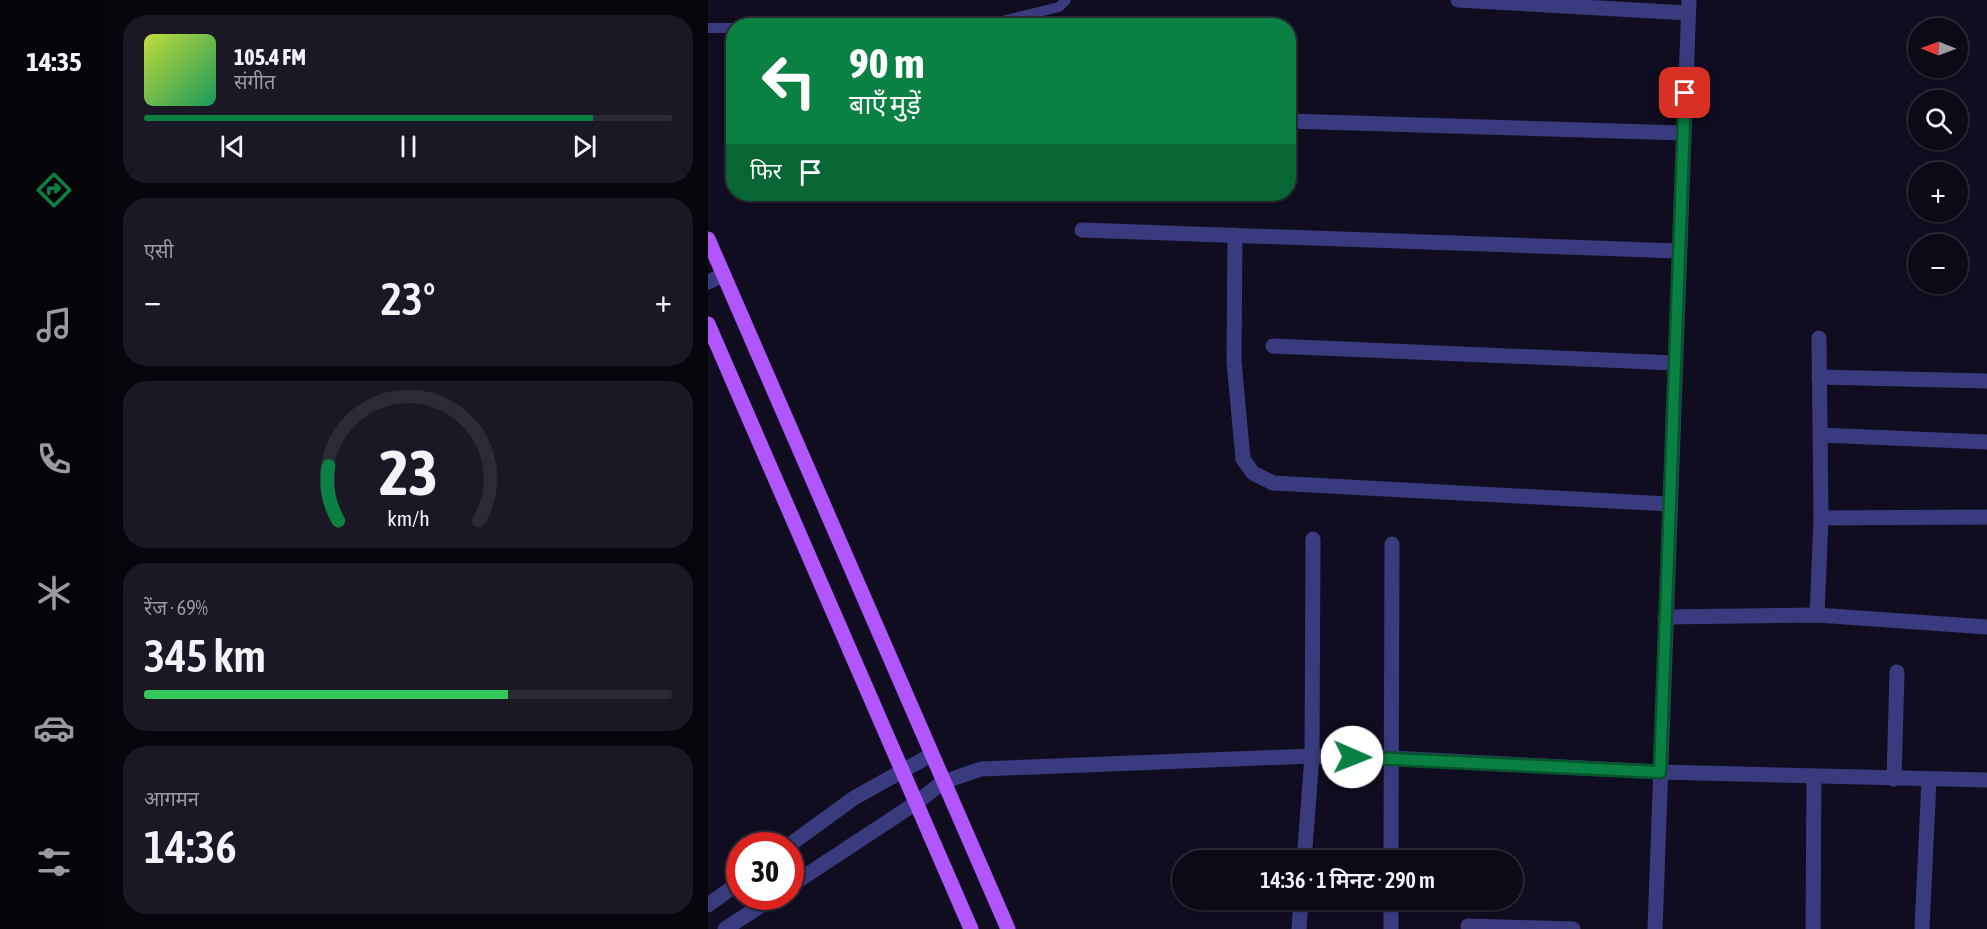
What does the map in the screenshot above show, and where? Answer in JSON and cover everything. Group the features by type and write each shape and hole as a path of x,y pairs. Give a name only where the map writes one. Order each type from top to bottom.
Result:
{"main road":[{"path":"708,239 1008,929"},
{"path":"708,324 971,929"}],"street":[{"path":"1458,0 1688,7 1655,929"},
{"path":"1296,121 1684,134"},
{"path":"1082,230 1679,251"},
{"path":"1234,235 1234,361 1243,459 1253,473 1273,483 1669,504"},
{"path":"708,282 724,275"},
{"path":"1817,615 1821,518 1819,338"},
{"path":"1273,346 1675,363"},
{"path":"1820,377 1987,381"},
{"path":"1820,435 1987,442"},
{"path":"1821,518 1987,517"},
{"path":"1305,850 1312,756 1314,539"},
{"path":"1391,850 1392,544"},
{"path":"1665,617 1817,615 1987,627"},
{"path":"1894,779 1897,672"},
{"path":"804,834 854,798 931,755"},
{"path":"804,877 916,803 943,782 981,769 1312,756 1660,772 1987,780"},
{"path":"1813,929 1814,776"},
{"path":"1922,929 1929,780"},
{"path":"708,905 726,892"},
{"path":"725,929 754,910"},
{"path":"1299,929 1300,910"},
{"path":"1391,910 1391,929"},
{"path":"1468,926 1573,929"}],"lane":[{"path":"1014,18 1059,7 1066,0"},
{"path":"708,28 726,27"}],"route":[{"path":"1352,757 1660,772 1685,93"}]}
